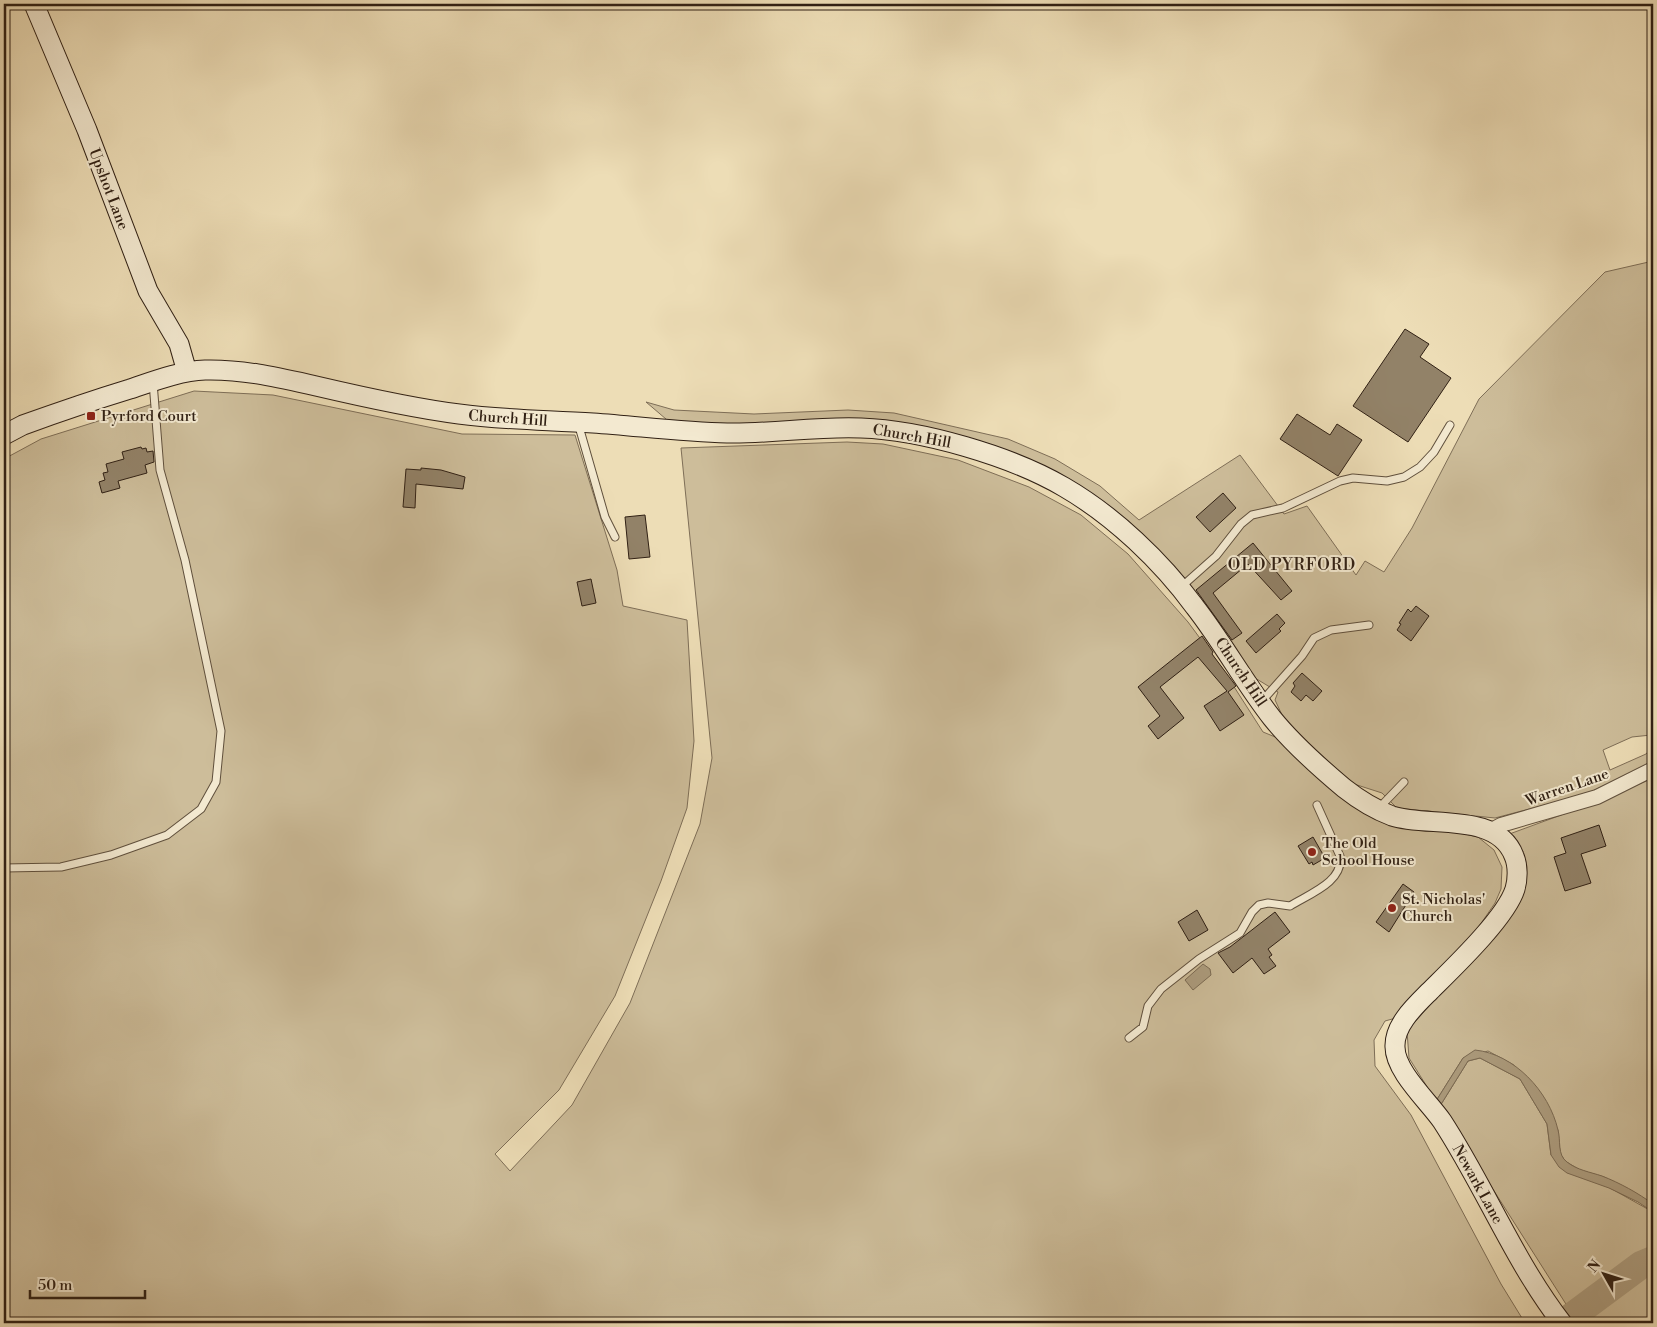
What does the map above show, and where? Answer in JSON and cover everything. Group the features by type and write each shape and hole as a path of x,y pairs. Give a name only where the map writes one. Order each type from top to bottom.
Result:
{"main road":[{"name":"Upshot Lane","path":"34,4 87,130 148,291 179,344 187,372"},
{"name":"Church Hill","path":"4,436 23,424 153,382 187,372 216,370 261,374 407,406 444,412 722,433 760,434 866,428 954,444 1015,464 1066,488 1116,524 1180,588 1199,611 1261,703 1286,734 1347,790 1366,803 1393,816 1454,822 1490,831"},
{"name":"Newark Lane","path":"1490,831 1500,837 1514,854 1518,875 1515,889 1509,902 1476,943 1412,1009 1397,1031 1394,1045 1398,1060 1450,1134 1549,1307 1562,1323"}],"street":[{"name":"Warren Lane","path":"1490,831 1502,825 1597,797 1653,769"}],"lane":[{"path":"4,868 60,867 111,855 167,835 201,809 216,782 221,731 185,560 160,470 153,382"},
{"path":"578,422 604,517 614,537"},
{"path":"1180,588 1216,556 1241,524 1252,515 1283,508 1340,481 1353,478 1388,481 1404,477 1420,467 1434,452 1450,425"},
{"path":"1261,703 1298,661 1314,638 1330,630 1370,625"},
{"path":"1379,808 1404,782"},
{"path":"1130,1038 1143,1027 1148,1006 1161,989 1199,959 1240,934 1252,912 1259,905 1268,903 1290,906 1336,876 1341,863 1340,856 1317,805"}],"shaded area":[{"path":"1653,261 1653,739 1651,735 1632,737 1603,750 1610,770 1646,754 1653,746 1653,763 1586,794 1495,818 1397,808 1382,793 1354,784 1315,750 1283,717 1275,700 1278,692 1255,678 1229,644 1130,530 960,442 673,425 646,402 674,410 754,414 848,410 894,413 1008,439 1055,459 1100,486 1139,520 1240,455 1284,514 1307,506 1356,575 1365,561 1384,572 1412,528 1479,399 1605,272"},
{"path":"194,391 273,395 462,434 575,435 617,570 623,606 687,620 694,741 687,808 661,881 615,996 559,1090 495,1154 510,1171 572,1105 630,1003 700,824 712,758 681,448 847,442 883,444 958,460 1029,487 1081,515 1128,554 1188,622 1222,668 1263,732 1285,741 1331,787 1452,831 1478,837 1494,850 1502,867 1501,889 1495,903 1469,941 1396,1018 1385,1021 1374,1040 1375,1066 1411,1115 1501,1284 1525,1323 4,1323 4,459 41,439"},
{"path":"1653,778 1653,1204 1604,1177 1580,1170 1565,1161 1560,1153 1558,1130 1514,1065 1488,1051 1463,1058 1436,1101 1409,1058 1407,1031 1460,971 1514,904 1504,836 1602,800"},
{"path":"1203,964 1210,969 1211,975 1193,990 1185,980"},
{"path":"1475,1050 1489,1053 1516,1067 1538,1089 1547,1102 1553,1116 1559,1134 1562,1155 1567,1162 1579,1169 1602,1176 1635,1192 1653,1204 1653,1212 1638,1202 1609,1188 1567,1173 1559,1167 1551,1155 1547,1124 1520,1079 1480,1058 1468,1061 1440,1106 1436,1101 1463,1058"},
{"path":"1480,1058 1520,1079 1547,1124 1551,1155 1653,1212 1653,1250 1571,1312 1440,1106 1468,1061"},
{"path":"1653,1250 1653,1264 1578,1320 1571,1312"},
{"path":"1653,1264 1653,1323 1581,1323 1578,1320"}],"building":[{"path":"1405,329 1429,344 1420,357 1451,378 1408,442 1353,406"},
{"path":"1297,414 1330,435 1337,424 1362,440 1338,476 1280,439"},
{"path":"141,447 142,449 146,448 147,452 153,451 154,462 145,465 147,473 118,481 120,488 102,493 99,482 105,480 103,473 108,472 106,464 124,459 122,452"},
{"path":"421,468 441,470 465,477 463,489 416,484 415,508 403,507 406,469 421,470"},
{"path":"1223,493 1236,508 1210,532 1196,517"},
{"path":"645,515 650,557 629,559 625,517"},
{"path":"1253,543 1292,591 1281,600 1248,564 1213,593 1242,633 1232,640 1196,590"},
{"path":"591,579 596,603 582,606 577,582"},
{"path":"1416,606 1429,616 1411,641 1397,630 1408,609 1411,612"},
{"path":"1277,614 1285,623 1279,629 1281,631 1256,653 1246,641"},
{"path":"1202,636 1213,652 1212,654 1236,686 1228,692 1244,715 1220,731 1204,706 1227,691 1198,657 1160,687 1184,718 1158,739 1148,726 1160,716 1138,687"},
{"path":"1302,673 1322,691 1313,701 1306,695 1301,701 1291,692 1295,686 1293,683"},
{"path":"1599,825 1606,846 1581,854 1591,883 1565,891 1554,857 1566,853 1561,838"},
{"name":"The Old School House","path":"1313,837 1325,858 1313,865 1312,862 1309,864 1298,846"},
{"name":"St. Nicholas' Church","path":"1403,884 1414,892 1389,932 1376,922"},
{"path":"1197,910 1208,930 1189,941 1178,922"},
{"path":"1275,912 1290,932 1268,949 1272,955 1269,957 1276,966 1264,974 1252,958 1233,973 1218,953 1230,947"}],"waterway":[{"path":"1563,1323 1641,1265 1653,1260"}],"place":[{"name":"Pyrford Court","path":"91,416"},
{"name":"The Old School House","path":"1312,852"},
{"name":"St. Nicholas' Church","path":"1392,908"}],"district":[{"name":"OLD PYRFORD","path":"1292,564"}]}
